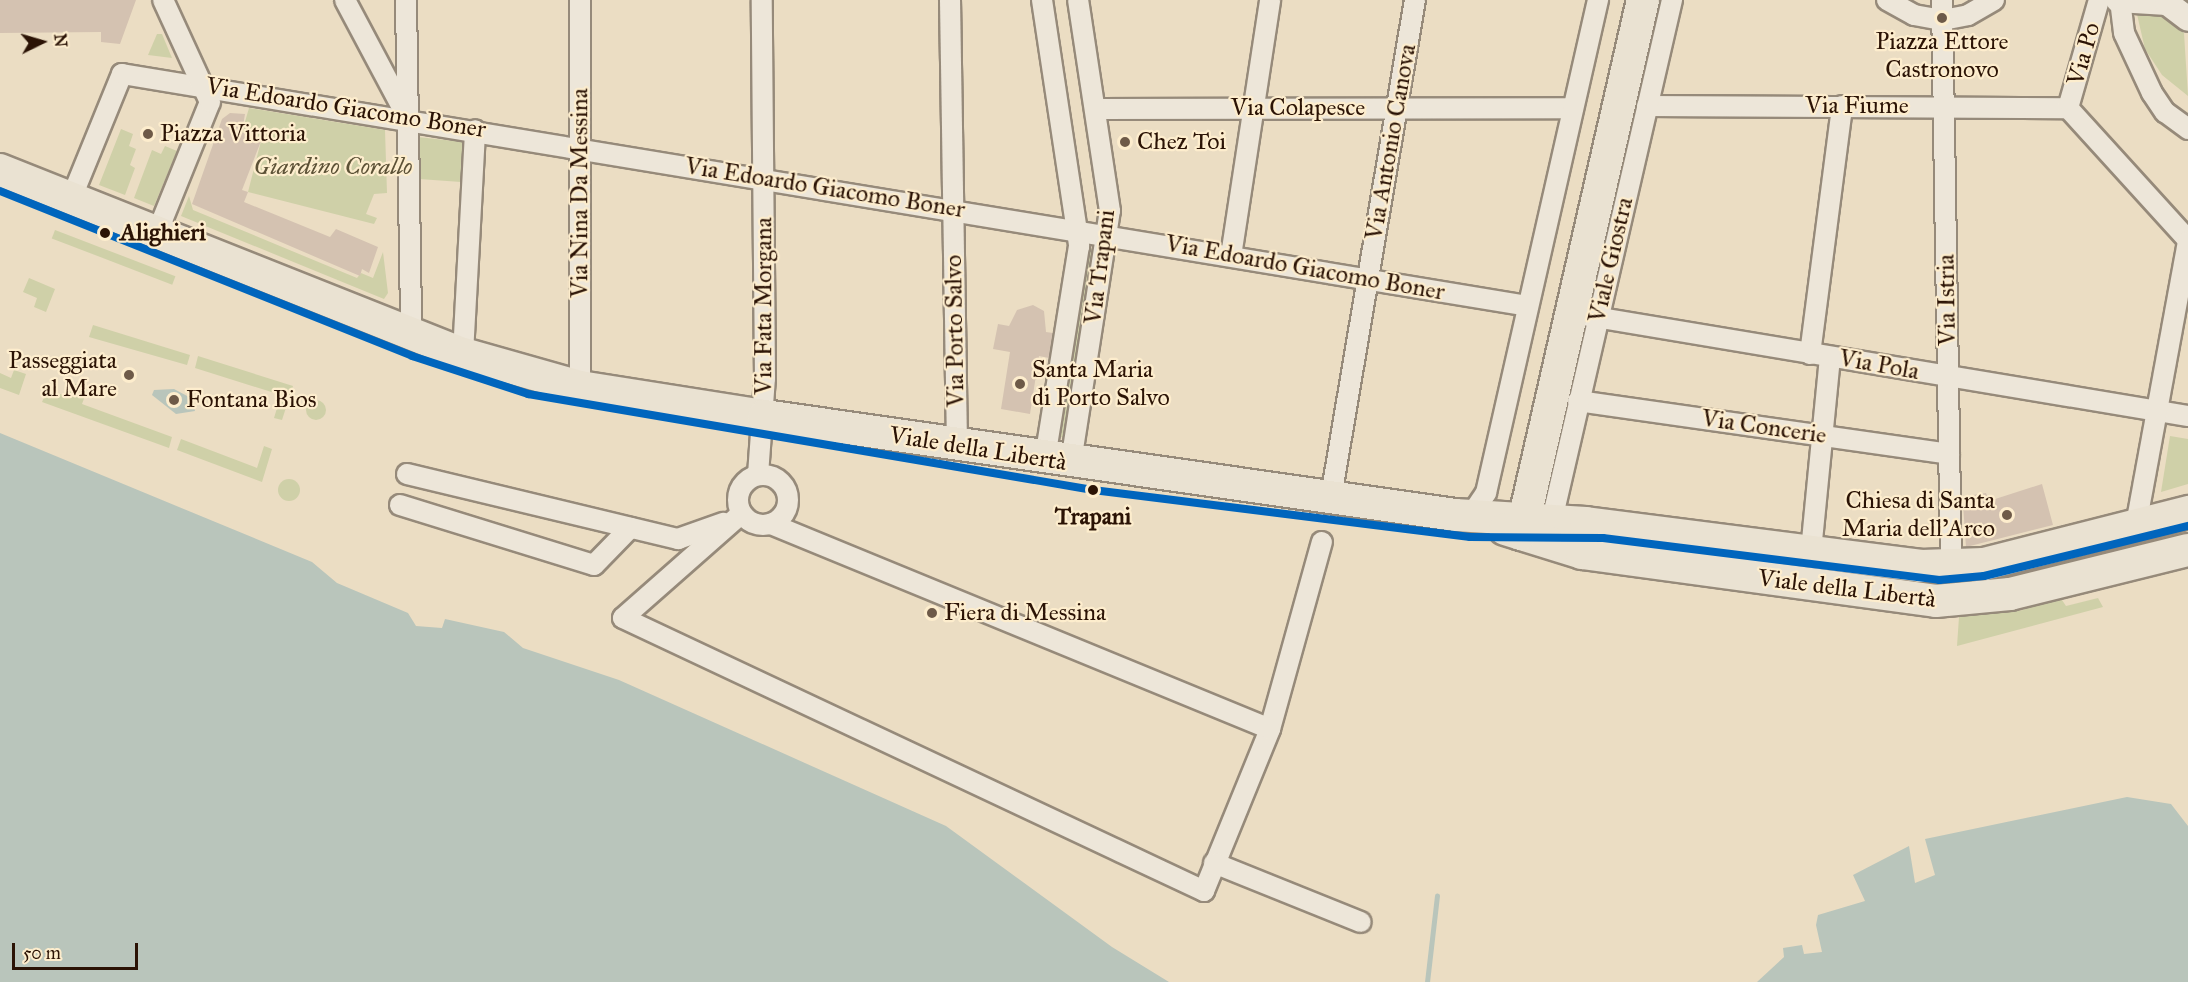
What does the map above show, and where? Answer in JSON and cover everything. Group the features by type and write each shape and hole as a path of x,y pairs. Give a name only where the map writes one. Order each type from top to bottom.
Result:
{"main road":[{"name":"Viale Giostra","path":"1501,518 1626,0"},
{"name":"Viale Giostra","path":"1501,518 1584,315 1643,0"},
{"name":"Viale della Libertà","path":"0,170 411,336 463,354 580,387 764,416 1058,461 1331,497 1951,568 2003,560 2188,512"},
{"name":"Viale della Libertà","path":"1501,518 1582,553 1936,601 2010,594 2188,550"}],"street":[{"path":"157,233 210,102 163,0"},
{"path":"345,0 408,118"},
{"path":"406,0 411,336"},
{"name":"Via Nina Da Messina","path":"580,0 580,387"},
{"path":"748,0 766,5"},
{"name":"Via Porto Salvo","path":"950,0 957,446"},
{"name":"Via Trapani","path":"1042,0 1078,230 1058,461"},
{"name":"Via Trapani","path":"1058,461 1108,235 1110,211 1078,0"},
{"path":"1231,256 1270,0"},
{"name":"Via Antonio Canova","path":"1331,497 1415,0"},
{"path":"1501,518 1528,306 1598,0"},
{"name":"Viale Giostra","path":"1501,518 1578,401 1584,315 1647,106 1672,0"},
{"path":"1887,0 1914,15 1942,18 1968,15 1994,0"},
{"name":"Via Po","path":"2068,108 2099,0"},
{"path":"2188,19 2167,3 2119,0 2124,33 2152,93 2165,112 2188,129"},
{"name":"Via Fata Morgana","path":"758,475 764,416 766,5"},
{"name":"Via Istria","path":"1942,18 1951,568"},
{"name":"Via Edoardo Giacomo Boner","path":"71,199 122,74 202,84 1528,306"},
{"name":"Via Fiume","path":"1647,106 2068,108"},
{"path":"1810,354 1842,106"},
{"name":"Via Colapesce","path":"1095,109 1574,108"},
{"path":"2068,108 2188,241 2155,411 2136,525"},
{"path":"463,354 475,130"},
{"name":"Via Pola","path":"1584,315 2188,417"},
{"path":"1810,551 1830,357"},
{"name":"Via Concerie","path":"1578,401 1949,454"},
{"path":"407,474 678,539 741,514"},
{"path":"771,524 784,514 786,490 775,477 758,475 739,490 741,514 754,524 771,524 1270,729"},
{"path":"400,505 594,565 630,528"},
{"path":"741,514 623,618 1204,891 1270,729 1322,542"},
{"path":"1215,864 1361,922"}],"green space":[{"path":"2136,10 2160,12 2184,33 2188,96 2162,75 2145,49"},
{"path":"157,34 162,34 172,58 148,55"},
{"name":"Giardino Corallo","path":"249,108 385,130 387,193 374,194 366,214 377,218 374,224 248,192 261,141 242,132"},
{"path":"121,129 133,134 129,146 136,149 130,165 135,168 125,195 99,185"},
{"path":"418,137 463,142 461,182 419,179"},
{"path":"165,146 177,151 154,206 134,198 152,150 161,154"},
{"path":"189,196 193,210 357,278 361,273 373,278 383,252 388,293 384,299 181,216"},
{"path":"55,230 175,276 172,285 52,238"},
{"path":"1089,248 1095,249 1065,438 1059,437"},
{"path":"29,278 55,289 46,312 34,307 37,298 23,292"},
{"path":"93,325 190,355 187,365 89,337"},
{"path":"198,356 293,386 282,420 274,418 281,395 195,368"},
{"path":"14,370 26,374 19,395 0,388 0,373 11,378"},
{"path":"73,383 88,388 82,404 172,437 169,448 42,402 47,391 68,396"},
{"path":"316,400 323,403 326,410 323,417 316,420 309,417 306,410 309,403"},
{"path":"2170,436 2188,439 2188,484 2161,492"},
{"path":"181,439 257,468 264,446 272,449 262,482 177,450"},
{"path":"289,479 297,482 300,490 297,498 289,501 281,498 278,490 281,482"},
{"path":"2060,597 2066,606 2098,598 2103,607 1957,646 1959,617 2024,610 2027,600"}],"shaded area":[{"name":"Fontana Bios","path":"174,389 191,398 195,411 176,414 152,395 154,390"},
{"path":"0,433 312,562 337,583 408,613 416,626 442,628 445,619 504,632 523,648 619,680 946,826 1112,947 1169,982 0,982"},
{"path":"2127,797 2171,804 2188,826 2188,982 1757,982 1784,957 1783,948 1802,945 1804,954 1822,952 1816,925 1818,915 1865,901 1853,875 1909,846 1915,883 1935,875 1925,839"}],"building":[{"path":"0,0 136,0 120,44 101,42 101,32 0,33"},
{"path":"230,113 245,114 242,132 261,141 242,190 248,192 244,202 330,237 336,229 378,247 369,273 362,269 360,276 192,204 222,119"},
{"name":"Santa Maria di Porto Salvo","path":"1033,305 1044,311 1046,332 1053,333 1049,358 1039,356 1030,414 1001,409 1010,352 993,349 998,324 1009,326 1017,310"},
{"name":"Chiesa di Santa Maria dell'Arco","path":"2042,484 2053,525 1966,547 1963,504 1974,505 1973,495 1986,493 1989,501"}],"waterway":[{"path":"1427,982 1437,896"}],"transit line":[{"path":"0,191 412,356 528,394 1093,490 1470,537 1603,538 1939,580 1984,576 2188,526"}],"place":[{"name":"Piazza Ettore Castronovo","path":"1942,18"},
{"name":"Piazza Vittoria","path":"148,134"},
{"name":"Chez Toi","path":"1125,142"},
{"name":"Alighieri","path":"105,233"},
{"name":"Passeggiata al Mare","path":"129,375"},
{"name":"Santa Maria di Porto Salvo","path":"1020,384"},
{"name":"Fontana Bios","path":"174,400"},
{"name":"Trapani","path":"1093,490"},
{"name":"Chiesa di Santa Maria dell'Arco","path":"2007,515"},
{"name":"Fiera di Messina","path":"932,613"}]}
